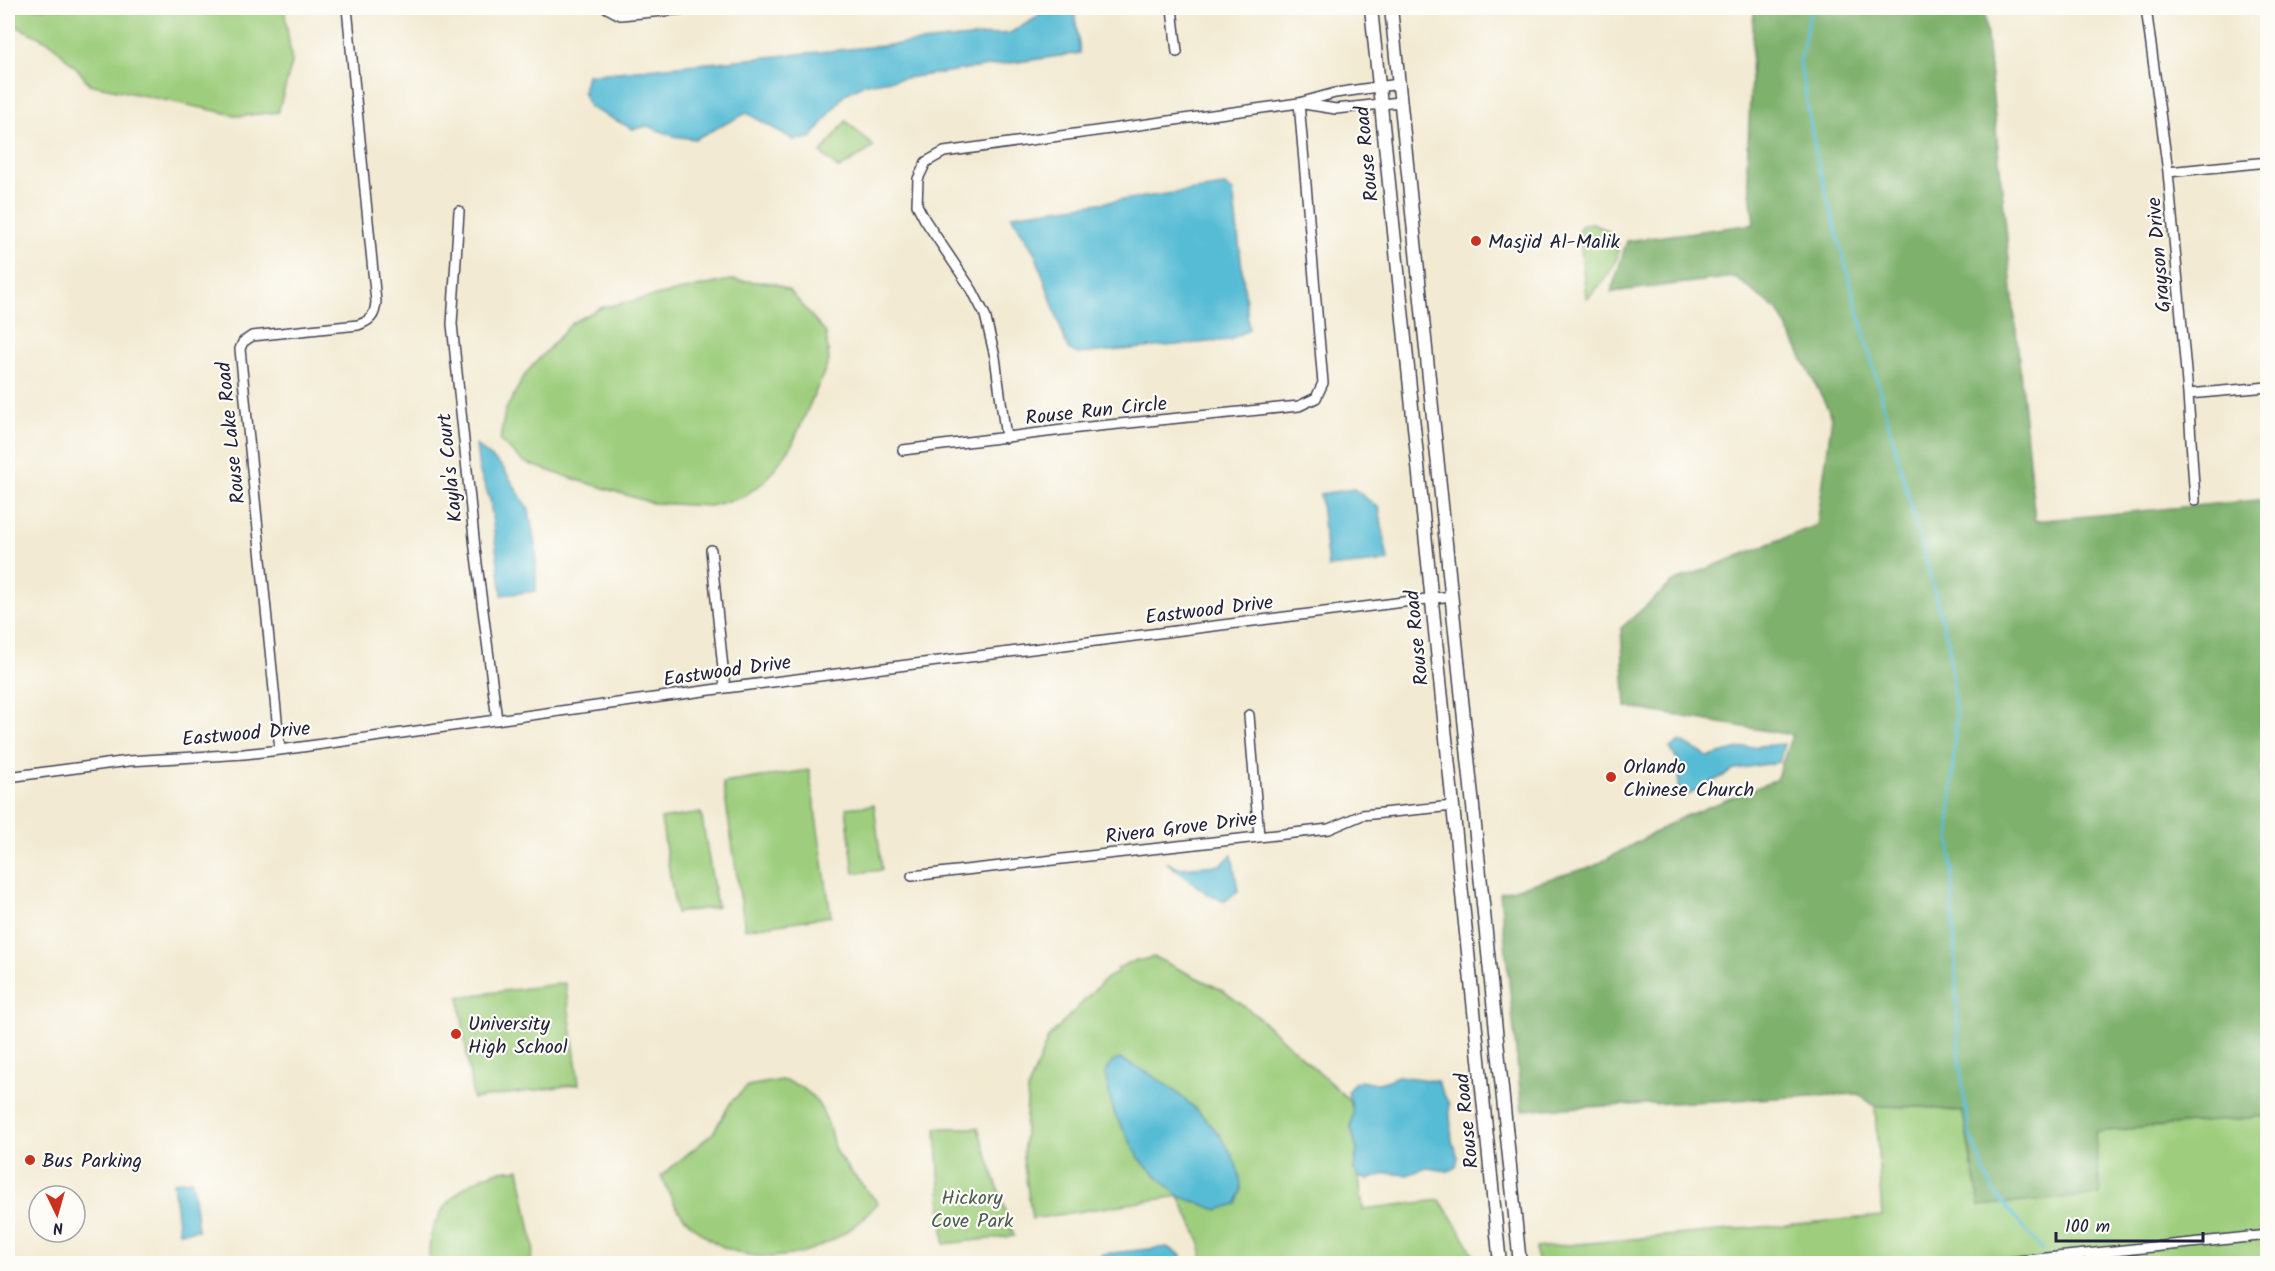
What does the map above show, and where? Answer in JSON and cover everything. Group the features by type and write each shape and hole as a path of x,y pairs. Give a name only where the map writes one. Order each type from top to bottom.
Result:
{"street":[{"name":"Rouse Lake Road","path":"280,750 240,349 243,342 252,336 358,325 367,322 375,312 376,302 347,8"},
{"path":"607,8 621,15 696,8"},
{"path":"1173,8 1177,52"},
{"name":"Rouse Road","path":"1371,8 1500,1263"},
{"name":"Rouse Road","path":"1391,8 1520,1263"},
{"name":"Grayson Drive","path":"2146,8 2168,172 2195,501"},
{"name":"Rouse Run Circle","path":"1299,103 1323,383 1316,398 1299,406 1079,428 1006,438 995,357 985,315 972,290 917,205 918,179 926,162 944,152 1299,103 1335,93 1398,84"},
{"path":"1335,93 1336,109"},
{"name":"Rouse Run Circle","path":"1299,103 1336,109 1400,102"},
{"path":"2168,172 2268,162"},
{"name":"Kayla's Court","path":"459,211 452,324 475,548 497,720"},
{"path":"2188,394 2268,387"},
{"path":"903,450 1006,438"},
{"path":"711,550 725,688"},
{"name":"Eastwood Drive","path":"8,777 129,761 280,750 725,688 1451,596"},
{"path":"1249,715 1259,836"},
{"name":"Rivera Grove Drive","path":"912,876 1329,830 1362,815 1453,806"},
{"path":"1988,1263 2268,1235"}],"green space":[{"path":"8,8 284,8 292,63 278,112 240,116 89,84 51,43 8,22"},
{"path":"1754,8 1984,8 2035,521 2267,499 2268,765 2260,766 2268,855 2267,1116 2095,1132 2100,1195 1980,1206 1963,1112 1922,1107 1875,1106 1858,1094 1522,1110 1500,893 1594,866 1681,818 1776,780 1792,735 1626,707 1621,628 1673,582 1817,525 1832,417 1779,312 1735,277 1611,292 1627,241 1754,224 1747,167"},
{"path":"846,121 874,147 839,169 821,153"},
{"path":"1592,223 1607,230 1615,239 1618,248 1613,267 1598,287 1586,298 1579,228"},
{"path":"730,280 774,283 790,291 826,333 829,361 791,447 765,481 743,497 710,506 652,503 524,462 500,441 505,411 526,373 572,323 600,308"},
{"path":"809,770 831,916 745,929 723,783"},
{"path":"874,805 882,870 854,873 846,808"},
{"path":"701,813 717,907 676,913 661,819"},
{"path":"1154,957 1222,990 1256,1015 1350,1101 1353,1111 1351,1127 1357,1150 1354,1169 1359,1177 1363,1209 1440,1200 1467,1242 1477,1263 1201,1263 1201,1244 1179,1196 1032,1219 1023,1158 1028,1089 1048,1038 1106,978 1117,973 1117,969 1128,963"},
{"path":"565,983 579,1084 473,1099 459,997"},
{"path":"781,1080 799,1086 813,1097 827,1121 836,1152 878,1203 856,1225 812,1249 790,1255 767,1257 745,1254 723,1247 702,1234 679,1212 661,1176 713,1133 731,1102 748,1086"},
{"path":"1875,1106 1923,1107 1963,1112 1972,1168 2095,1132 2267,1116 2267,1263 1537,1264 1536,1248 1882,1216"},
{"name":"Hickory Cove Park","path":"936,1128 978,1128 1014,1236 944,1244"},
{"path":"519,1169 534,1248 530,1263 429,1263 433,1228 453,1197 484,1176 499,1171"}],"water":[{"path":"1045,8 1074,8 1080,53 864,84 844,95 811,138 794,140 747,113 695,139 673,136 648,126 633,129 589,107 583,92 587,75 1010,33 1036,18"},
{"path":"1225,186 1233,191 1249,329 1230,340 1078,354 1068,349 1035,253 1011,215"},
{"path":"476,445 502,466 529,510 536,551 536,591 502,595 490,500 479,470"},
{"path":"1354,489 1379,508 1388,561 1328,567 1320,494"},
{"path":"1680,741 1708,757 1747,747 1784,744 1779,762 1736,769 1686,796 1678,789 1680,764 1670,748"},
{"path":"1232,855 1238,891 1225,901 1209,895 1166,862 1178,868 1220,865"},
{"path":"1120,1059 1175,1092 1210,1123 1234,1159 1241,1189 1236,1204 1218,1210 1179,1196 1141,1161 1113,1111 1105,1074 1112,1062"},
{"path":"1398,1076 1437,1081 1449,1104 1452,1141 1458,1157 1456,1167 1448,1171 1427,1168 1407,1175 1387,1173 1368,1180 1359,1177 1354,1169 1357,1150 1351,1127 1353,1111 1348,1092 1357,1081 1378,1083"},
{"path":"192,1180 198,1230 179,1232 173,1182"},
{"path":"1167,1247 1181,1255 1182,1263 1093,1263 1103,1254"}],"waterway":[{"path":"1811,8 1800,63 1817,160 1949,646 1956,717 1950,828 1959,1060 1969,1133 1993,1191 2043,1250"}],"place":[{"name":"Masjid Al-Malik","path":"1476,241"},
{"name":"Orlando Chinese Church","path":"1611,777"},
{"name":"University High School","path":"456,1034"},
{"name":"Bus Parking","path":"30,1160"}]}
